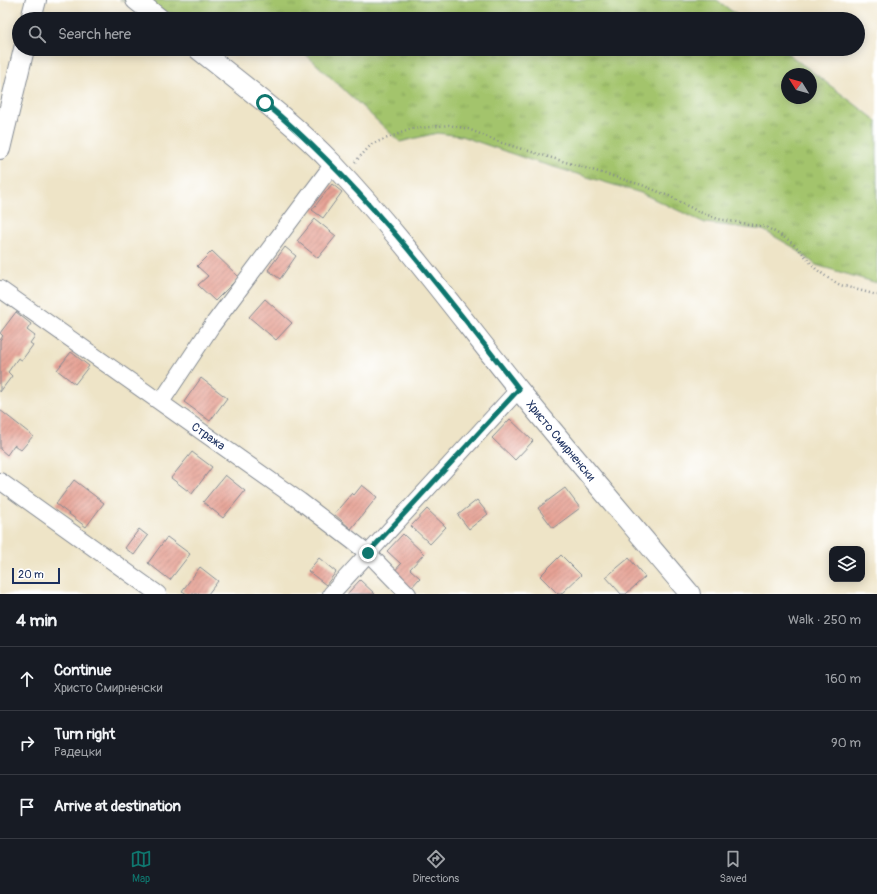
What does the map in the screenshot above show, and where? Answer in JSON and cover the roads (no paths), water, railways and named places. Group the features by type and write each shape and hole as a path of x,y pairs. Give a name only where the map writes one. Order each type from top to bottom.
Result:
{"street":[{"path":"33,12 36,0"},
{"path":"136,0 151,12"},
{"path":"0,149 22,56"},
{"name":"Христо Смирненски","path":"206,56 301,134 338,171 450,302 519,389 690,594"},
{"path":"161,402 211,327 338,171"},
{"name":"Стража","path":"0,289 300,500 368,553 408,594"},
{"path":"331,594 519,389"},
{"path":"0,481 158,594"}]}
